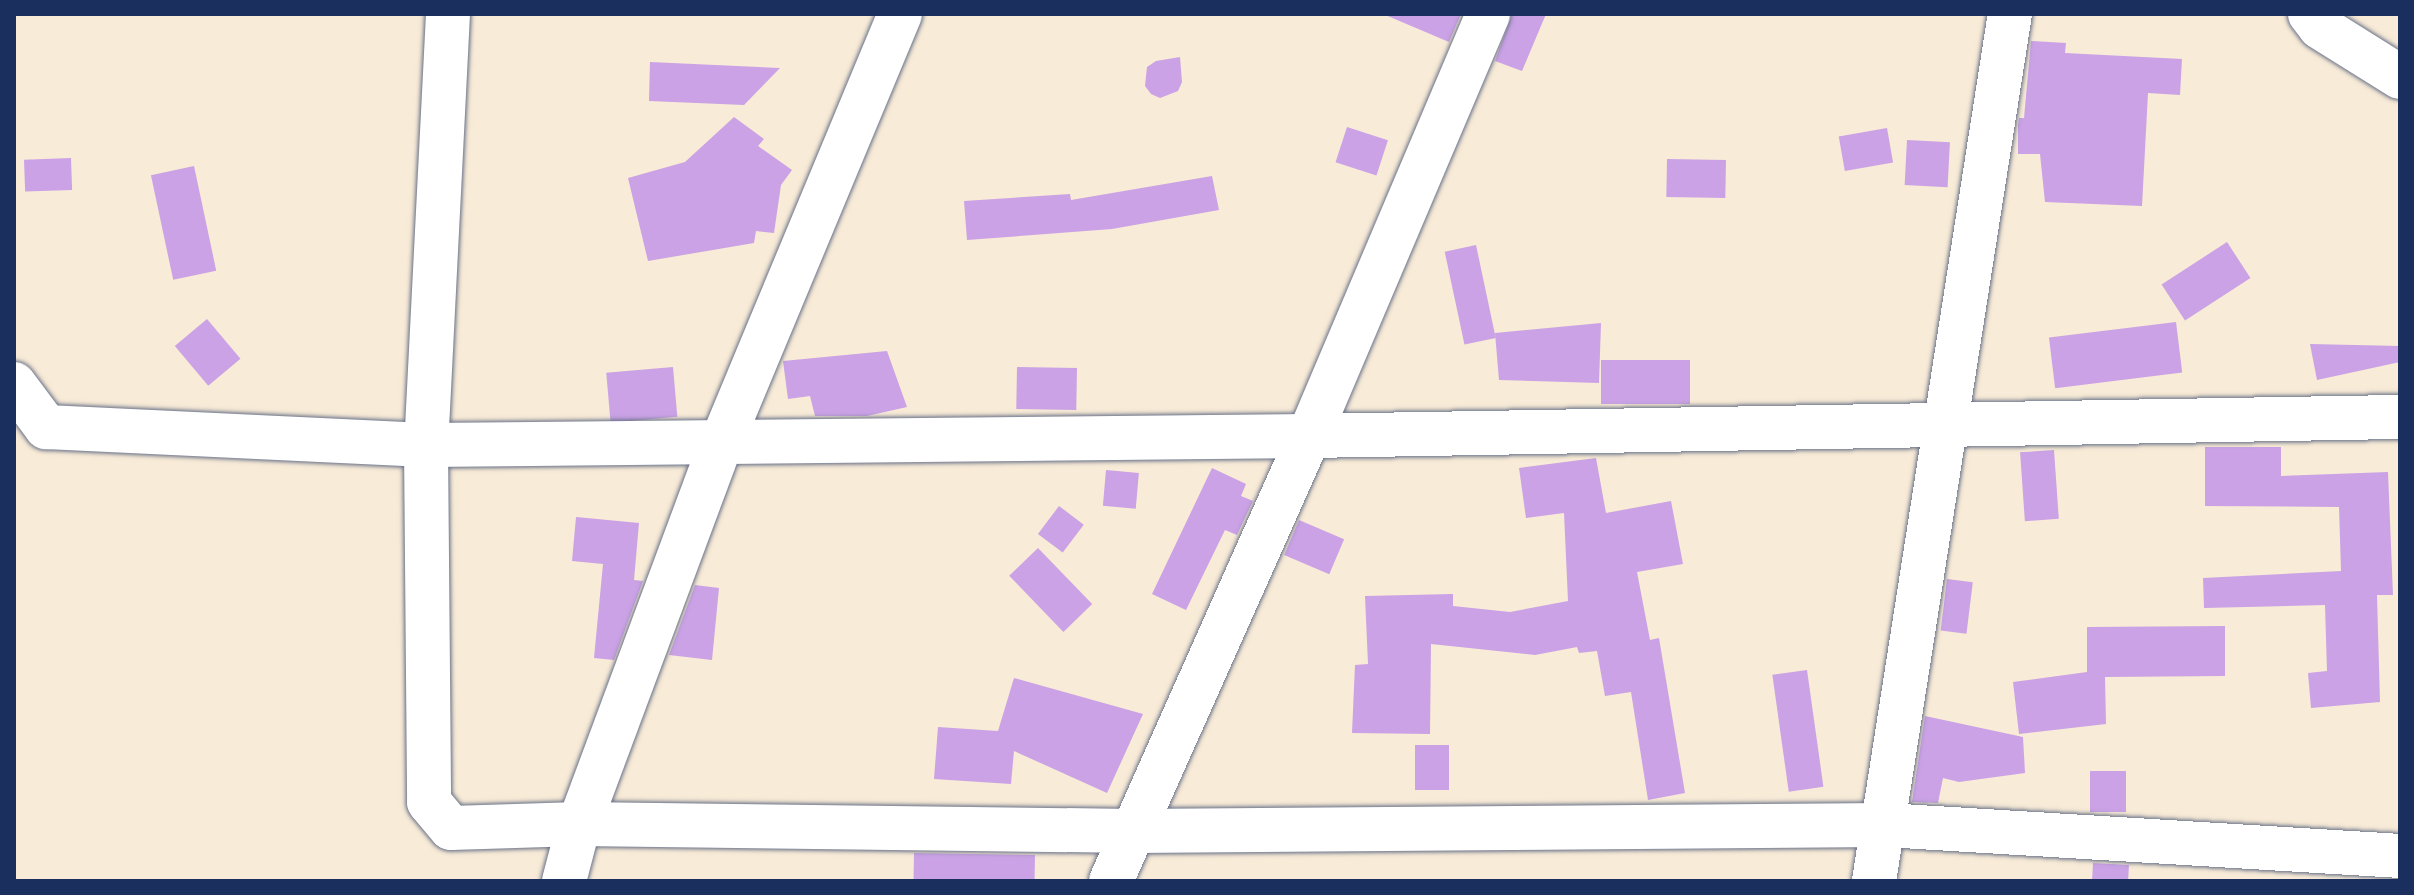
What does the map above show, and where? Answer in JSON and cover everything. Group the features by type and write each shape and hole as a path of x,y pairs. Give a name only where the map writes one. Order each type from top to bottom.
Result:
{"street":[{"path":"448,14 426,445 429,802 451,828 579,824 1133,831 1885,825 2400,856"},
{"path":"564,881 579,824 721,443 900,14"},
{"path":"1111,881 1309,436 1488,14"},
{"path":"1874,881 2010,14"},
{"path":"2310,14 2320,27 2400,77"},
{"path":"14,384 46,427 426,445 1309,436 2400,417"}],"building":[{"path":"1383,14 1461,14 1449,42"},
{"path":"1512,14 1546,14 1522,71 1495,61"},
{"path":"2031,41 2066,43 2065,53 2182,59 2180,95 2148,93 2142,206 2045,202 2040,154 2018,154 2018,125 2019,118 2024,118"},
{"path":"1180,57 1182,82 1178,91 1160,98 1151,94 1145,86 1147,67 1156,61"},
{"path":"650,62 780,68 744,105 649,101"},
{"path":"734,117 764,139 758,146 792,170 781,185 774,233 756,231 754,243 648,261 628,178 685,162"},
{"path":"1347,127 1388,140 1376,175 1336,162"},
{"path":"1887,128 1893,162 1845,171 1839,137"},
{"path":"1907,140 1950,142 1948,187 1905,185"},
{"path":"71,158 72,190 25,192 24,160"},
{"path":"1667,159 1726,160 1725,198 1666,197"},
{"path":"194,166 216,271 173,280 151,175"},
{"path":"1212,176 1219,210 1112,229 967,240 964,201 1070,194 1071,200"},
{"path":"2227,242 2250,278 2185,321 2162,284"},
{"path":"1476,245 1496,338 1464,345 1445,252"},
{"path":"207,319 240,359 208,386 175,346"},
{"path":"2176,322 2182,373 2055,388 2049,338"},
{"path":"1601,323 1599,383 1499,380 1495,333"},
{"path":"2310,344 2400,346 2400,362 2317,380"},
{"path":"887,351 907,407 867,416 815,416 810,396 788,399 783,361"},
{"path":"1601,360 1690,360 1690,404 1601,404"},
{"path":"673,367 677,417 611,423 606,373"},
{"path":"1017,367 1077,368 1076,410 1016,409"},
{"path":"2205,447 2281,447 2281,476 2388,472 2393,595 2377,595 2380,702 2311,708 2308,673 2327,671 2325,605 2204,608 2203,578 2341,571 2339,507 2205,506"},
{"path":"2054,450 2059,519 2025,521 2020,452"},
{"path":"1596,458 1606,513 1671,501 1683,564 1637,572 1650,640 1659,638 1685,793 1648,800 1631,692 1605,696 1597,651 1579,653 1577,647 1535,655 1431,644 1430,734 1352,733 1355,665 1368,664 1365,596 1453,594 1453,606 1510,612 1568,601 1564,513 1526,518 1519,468"},
{"path":"1212,468 1246,484 1241,496 1253,501 1237,535 1225,530 1186,610 1152,594"},
{"path":"1106,470 1139,473 1136,509 1103,506"},
{"path":"1059,506 1084,525 1063,553 1038,534"},
{"path":"576,517 639,523 634,580 643,581 614,660 594,658 603,564 572,561"},
{"path":"1299,520 1344,539 1329,574 1284,555"},
{"path":"1038,548 1092,604 1063,632 1009,576"},
{"path":"1947,579 1973,582 1966,634 1941,631"},
{"path":"695,585 719,588 712,660 669,655"},
{"path":"2225,626 2225,676 2105,677 2106,724 2019,734 2013,682 2087,672 2087,627"},
{"path":"1807,670 1823,787 1789,792 1772,675"},
{"path":"1014,678 1143,714 1107,793 1014,751 1011,784 934,779 938,727 998,731"},
{"path":"1925,716 2023,737 2025,773 1959,782 1943,778 1938,803 1912,802"},
{"path":"1415,745 1449,745 1449,790 1415,790"},
{"path":"2090,771 2126,771 2126,812 2090,812"},
{"path":"914,853 1035,855 1035,881 914,881"},
{"path":"2093,863 2129,865 2128,881 2092,881"}]}
